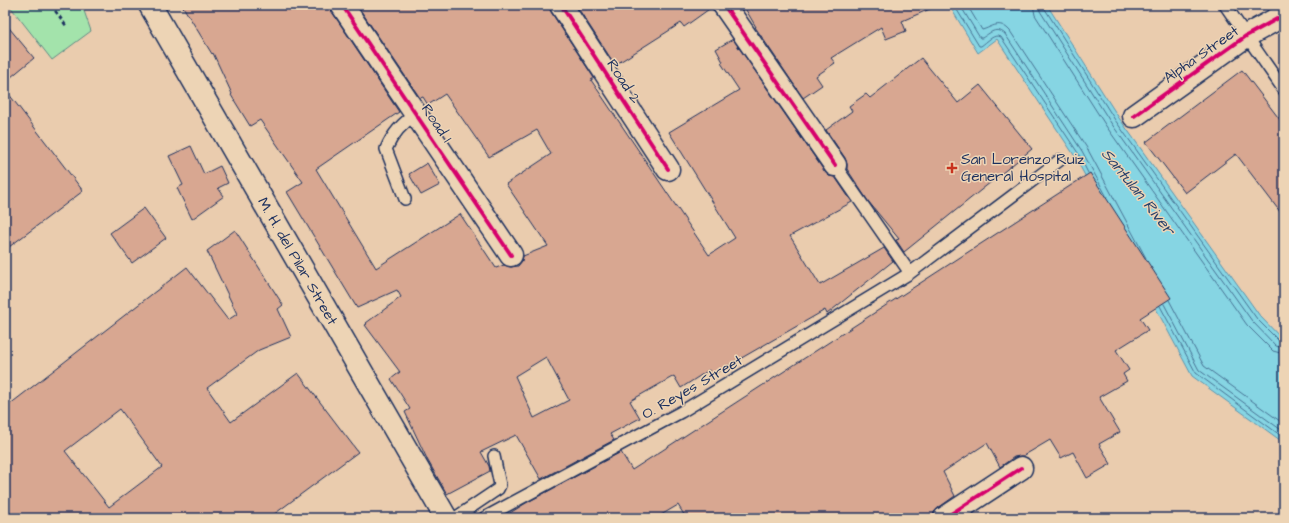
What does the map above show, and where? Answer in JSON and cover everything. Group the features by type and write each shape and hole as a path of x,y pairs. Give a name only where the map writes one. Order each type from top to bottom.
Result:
{"street":[{"name":"Road 1","path":"342,5 511,255"},
{"name":"Road 2","path":"561,5 668,169"},
{"path":"724,5 835,164"},
{"name":"M. H. del Pilar Street","path":"153,6 446,518"},
{"name":"Alpha Street","path":"1134,116 1246,36 1284,15"},
{"path":"945,518 1021,468"}],"lane":[{"path":"1225,5 1284,90"},
{"path":"405,199 386,149 390,138 403,123 416,114"},
{"name":"O. Reyes Street","path":"484,518 681,412 910,273 1060,160"},
{"path":"835,164 910,273"},
{"path":"454,518 498,489 500,485 494,456"}],"path":[{"path":"51,5 67,27"}],"green space":[{"path":"9,5 82,5 91,31 52,60"}],"water":[{"name":"Santulan River","path":"949,5 1047,5 1119,118 1260,316 1284,341 1284,443 1192,376 1074,155 997,39 978,53"}],"building":[{"path":"182,5 330,5 332,12 399,112 316,169 376,268 460,214 496,268 504,265 511,267 518,266 522,261 523,256 548,246 506,184 551,154 537,130 489,157 445,94 428,105 423,97 420,98 357,5 549,5 551,12 594,78 591,80 709,255 735,238 669,132 739,90 721,63 723,62 716,49 733,39 825,172 829,176 835,177 852,202 790,236 820,285 884,248 893,261 827,314 825,310 712,375 709,370 681,388 674,376 630,401 640,418 610,434 614,440 541,479 516,435 481,452 489,466 490,471 447,494 428,461 405,412 410,409 391,379 400,372 365,325 401,297 397,290 357,308 287,192 303,182 260,120 250,126 231,95 232,94 213,53 212,54","holes":["546,357 569,400 534,418 515,376"]},
{"path":"576,5 712,5 712,7 684,27 681,23 615,65"},
{"path":"743,5 939,5 902,21 906,31 886,39 881,27 831,58 835,63 816,76 822,85 803,98 755,27"},
{"path":"5,23 34,58 5,82"},
{"path":"921,58 958,103 980,85 1032,149 904,252 896,240 899,239 868,201 847,169 845,158 826,130 852,111 849,106 866,94 870,98"},
{"path":"1242,70 1284,125 1284,217 1236,154 1185,193 1146,142"},
{"path":"5,89 83,191 5,250"},
{"path":"191,146 204,174 220,166 228,183 218,188 224,196 192,219 177,188 183,185 169,156"},
{"path":"427,163 440,185 421,195 409,174"},
{"path":"1090,173 1171,298 1140,318 1148,330 1116,350 1129,370 1123,374 1127,381 1099,397 1120,432 1099,444 1111,464 1087,478 1073,452 1061,458 1050,440 1023,456 1014,457 1000,467 987,443 943,472 955,496 934,512 933,518 686,518 678,505 656,518 502,518 526,503 621,452 632,470"},
{"path":"144,208 166,238 132,263 110,233"},
{"path":"235,230 283,305 278,309 291,337 259,350 207,388 231,422 298,373 358,452 269,518 5,518 5,408 187,267 228,320 237,314 207,251","holes":["120,409 162,467 109,507 65,451"]}],"cycle path":[{"path":"342,5 511,255"},
{"path":"561,5 668,169"},
{"path":"724,5 835,165"},
{"path":"1134,116 1246,36 1284,15"},
{"path":"945,518 1021,468"}],"place":[{"name":"San Lorenzo Ruiz General Hospital","path":"952,168"}]}
